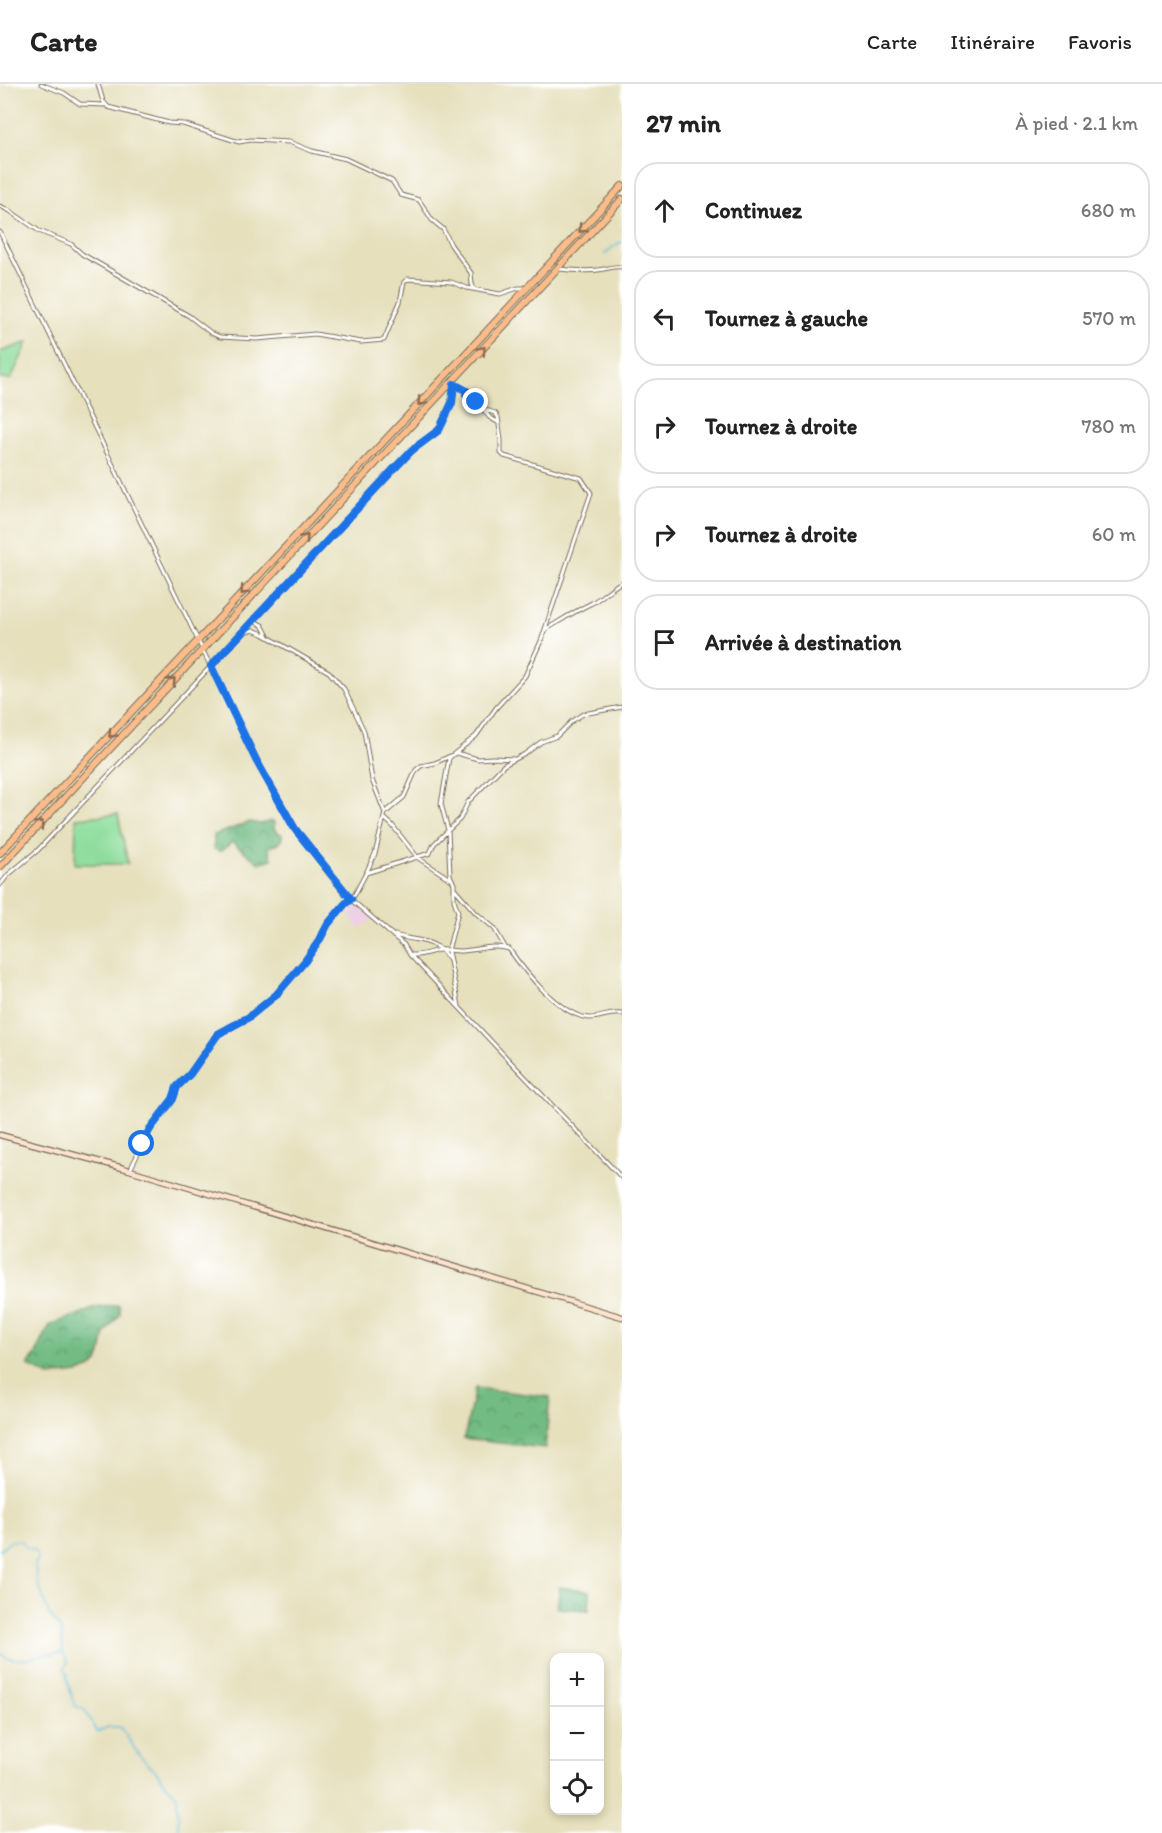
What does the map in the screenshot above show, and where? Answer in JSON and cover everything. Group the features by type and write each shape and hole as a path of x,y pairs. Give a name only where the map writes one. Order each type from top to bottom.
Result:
{"highway":[{"path":"0,853 622,186"},
{"path":"0,867 455,381 622,199"}],"street":[{"path":"41,84 57,89 80,104 106,105 169,123 183,124 239,142 289,142 365,167 395,183 401,195 416,198 422,203 432,220 443,229 451,245 471,273 474,289"},
{"path":"98,84 106,105"},
{"path":"0,206 39,231 71,244 82,254 189,316 211,333 230,339 272,339 315,334 361,342 381,341 386,337 398,309 406,280 452,282 500,294 518,288 527,288"},
{"path":"0,232 90,422 203,648 256,760 295,829 351,899 404,945 459,1008 622,1178"},
{"path":"557,269 583,271 603,270 610,266 622,267"},
{"path":"455,381 467,391 466,395 489,417 499,423"},
{"path":"0,885 70,817 412,450 439,430 452,403 455,381"},
{"path":"130,1170 150,1129 173,1099 177,1087 190,1074 213,1040 218,1034 249,1017 276,995 305,961 328,924 351,899 375,854 384,816 404,797 416,770 450,756 476,736 496,708 523,681 544,631 591,493 581,478 504,456 501,453 499,423 495,413 483,409"},
{"path":"544,631 563,621 581,607 592,603 611,587 622,582"},
{"path":"254,621 262,625 269,637"},
{"path":"242,633 253,630 269,637 329,672 346,692 363,731 372,780 384,816 418,858 451,880"},
{"path":"366,873 430,853 434,844 460,819 468,802 504,765 541,742 557,736 583,714 622,707"},
{"path":"455,753 478,759 516,759"},
{"path":"450,756 441,804 448,830 451,880 458,917 448,950 459,1008"},
{"path":"435,763 442,764 448,771"},
{"path":"454,888 476,913 494,928 506,948 540,986 572,1014 589,1018 610,1013 622,1014"},
{"path":"394,935 434,943 450,961"},
{"path":"410,954 420,956 442,950 462,951 493,946 506,948"},
{"path":"0,1135 130,1170 622,1317"}],"shaded area":[{"path":"358,905 374,919 359,928 348,914"}],"green space":[{"path":"28,342 11,379 0,379 0,352"},
{"path":"118,814 128,864 75,864 76,818"},
{"path":"250,822 261,824 274,822 274,829 282,835 280,842 268,848 272,859 259,863 232,842 223,850 218,851 214,848 214,835"},
{"path":"119,1305 120,1314 105,1333 98,1362 91,1368 79,1373 49,1376 29,1366 50,1325 96,1308"},
{"path":"475,1388 550,1397 545,1448 464,1439"},
{"path":"560,1587 590,1591 589,1610 557,1608"}],"waterway":[{"path":"605,254 622,242"},
{"path":"0,1550 8,1543 16,1541 23,1542 25,1547 35,1551 38,1559 35,1564 37,1580 48,1612 59,1627 62,1636 63,1653 68,1662 65,1671 68,1673 74,1705 85,1710 97,1732 108,1727 120,1727 139,1755 177,1795 179,1833"},
{"path":"0,1654 9,1658 24,1659 62,1653"}],"route":[{"path":"142,1144 150,1129 173,1099 177,1087 190,1074 218,1034 249,1017 276,995 305,961 328,924 351,899 295,829 256,760 211,666 412,450 439,430 452,403 454,384 467,391 466,395 476,402"}]}
